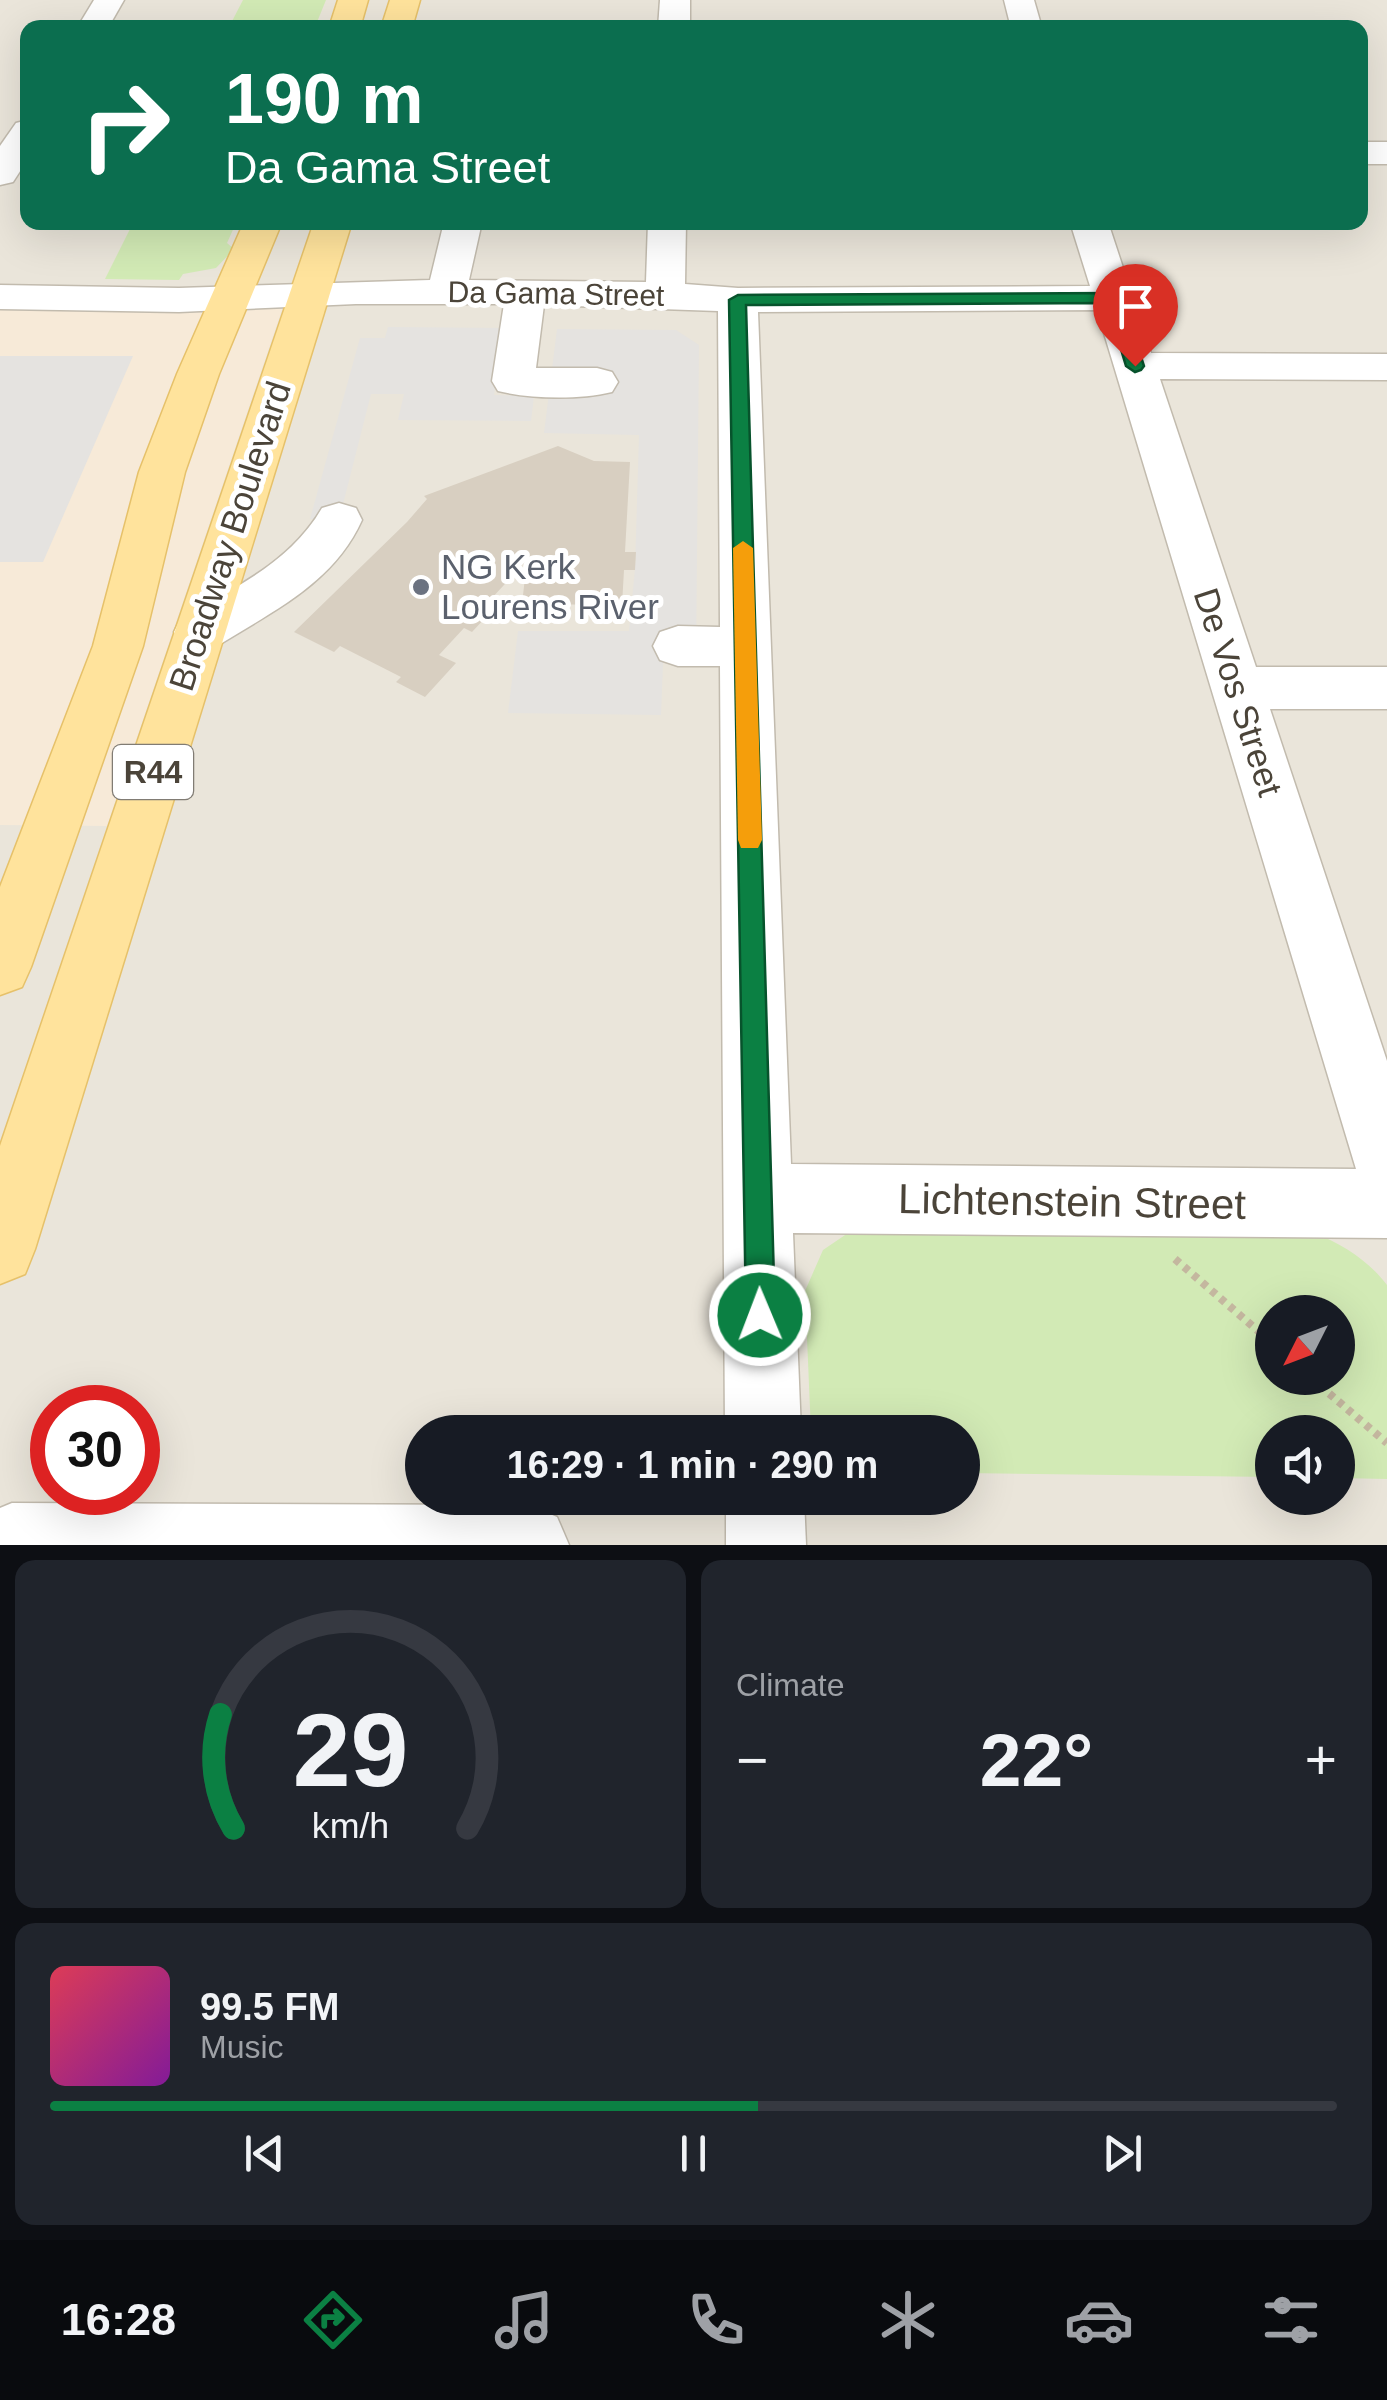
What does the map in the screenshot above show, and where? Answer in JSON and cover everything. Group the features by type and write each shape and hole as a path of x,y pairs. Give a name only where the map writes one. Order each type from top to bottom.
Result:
{"main road":[{"name":"Broadway Boulevard","path":"0,967 118,646 162,472 260,230"},
{"name":"Broadway Boulevard","path":"0,1249 330,230"}],"street":[{"path":"0,174 20,143"},
{"path":"447,292 461,230"},
{"path":"665,295 666,230"},
{"name":"De Vos Street","path":"1092,230 1387,1162"},
{"name":"Da Gama Street","path":"0,297 230,299 447,292 738,300 1113,298"},
{"path":"526,293 514,382 597,382"},
{"path":"738,300 763,1415"},
{"path":"1135,366 1387,367"},
{"path":"199,632 316,558 336,533 339,520"},
{"path":"678,646 745,647"},
{"path":"1237,688 1387,688"},
{"name":"Lichtenstein Street","path":"758,1198 1387,1204"},
{"path":"765,1515 766,1545"},
{"path":"12,1544 529,1545"}],"path":[{"path":"1167,1252 1255,1328"},
{"path":"1331,1395 1387,1443"}],"shaded area":[{"path":"0,0 1387,0 1387,1545 0,1545"},
{"path":"0,298 286,298 107,826 0,825"},
{"path":"388,327 504,328 494,395 534,396 531,421 398,420 404,394 371,394 339,520 310,519 360,338 385,338"},
{"path":"557,329 676,330 699,345 696,663 663,663 661,715 508,713 518,631 629,631 639,435 544,433"},
{"path":"0,356 133,356 43,562 0,562"}],"green space":[{"path":"243,0 326,0 318,20 233,20"},
{"path":"130,230 233,230 227,243 234,249 216,268 183,274 179,280 105,279"},
{"path":"851,1231 1315,1233 1354,1254 1387,1285 1387,1479 1355,1478 1355,1415 1255,1415 1255,1477 980,1473 980,1415 810,1415 805,1291 823,1250"}],"building":[{"name":"NG Kerk Lourens River","path":"558,446 594,461 630,462 625,552 636,552 635,570 624,570 622,605 522,604 527,560 478,613 486,617 472,632 464,628 439,655 456,663 425,697 396,682 401,677 340,646 334,652 294,632 407,522 427,499 424,496"}],"slow traffic":[{"path":"743,548 750,840"}],"place":[{"name":"NG Kerk Lourens River","path":"421,587"}],"route":[{"path":"760,1315 738,300 1113,298 1135,366"}]}
